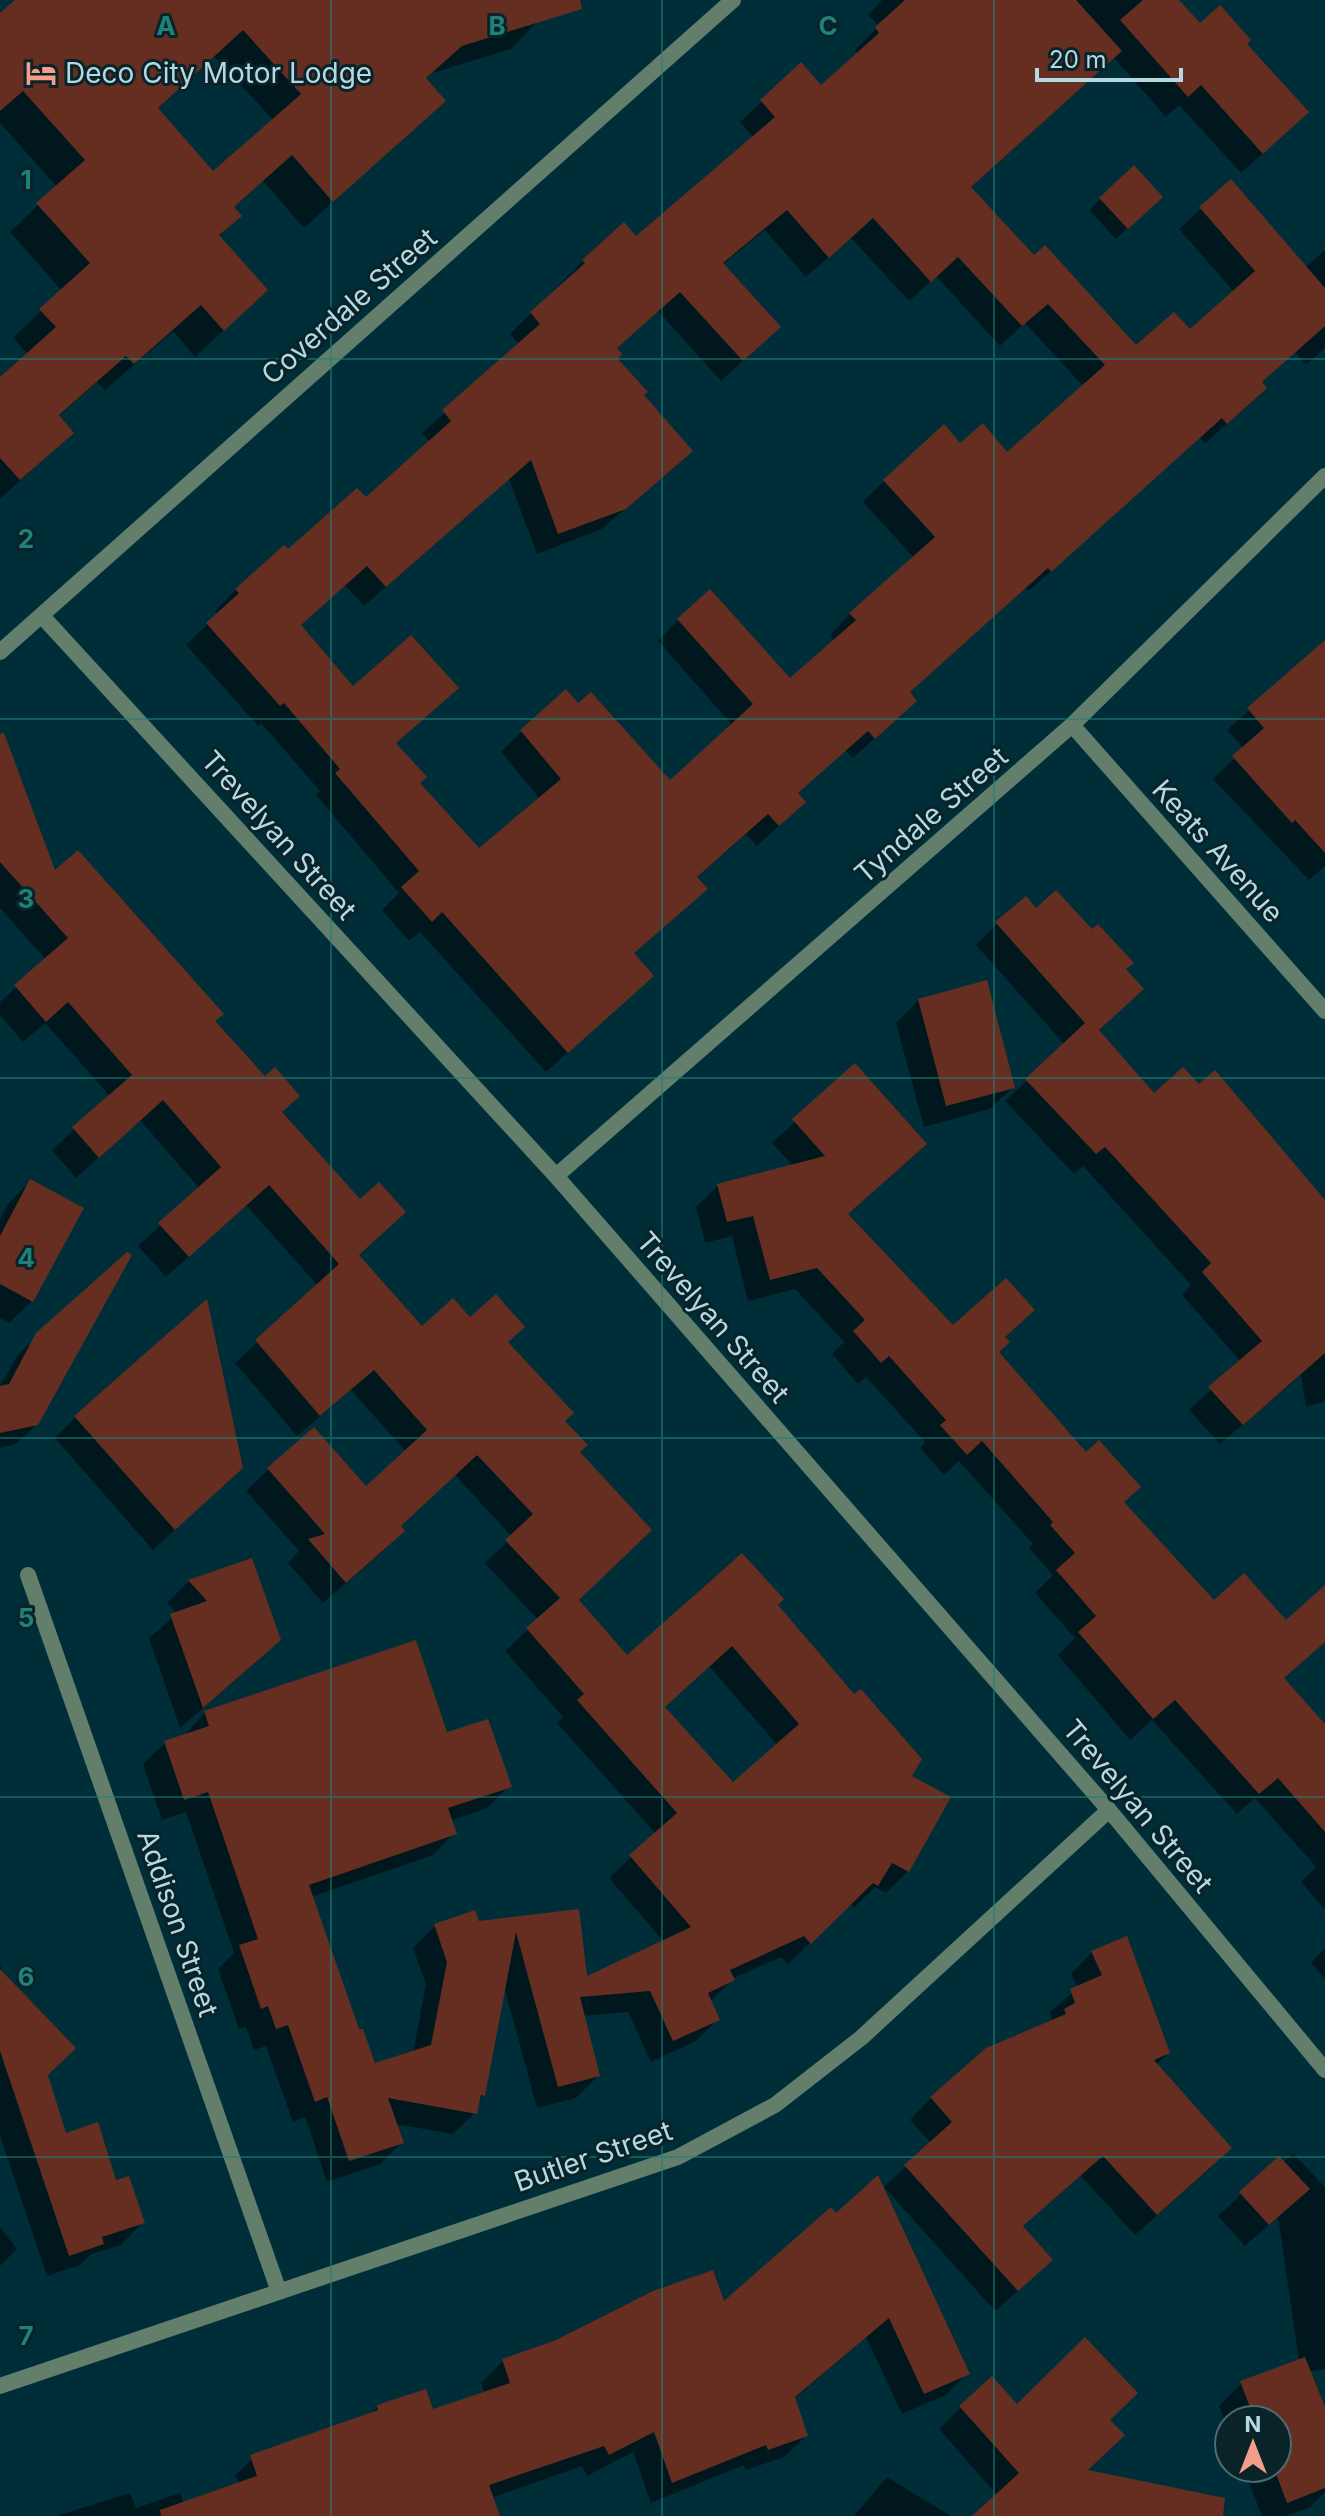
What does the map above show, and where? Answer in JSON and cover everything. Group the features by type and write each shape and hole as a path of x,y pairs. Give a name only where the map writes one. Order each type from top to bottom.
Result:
{"street":[{"name":"Coverdale Street","path":"0,652 733,0"},
{"name":"Tyndale Street","path":"556,1176 1072,725 1325,476"},
{"name":"Trevelyan Street","path":"42,616 556,1176 1109,1810 1325,2070"},
{"name":"Keats Avenue","path":"1072,725 1325,1011"},
{"name":"Addison Street","path":"28,1575 278,2289"},
{"name":"Butler Street","path":"0,2386 278,2289 678,2157 775,2105 861,2038 1109,1810"}],"building":[{"path":"15,0 580,0 582,9 462,46 426,78 446,101 333,202 292,155 234,207 242,216 219,235 268,290 224,331 201,305 134,364 126,356 59,415 74,433 20,480 0,458 0,377 56,327 39,309 90,263 36,203 85,160 23,91 0,111 0,13","holes":["243,30 301,94 213,171 158,108"]},
{"path":"905,0 1076,0 1122,51 971,187 1034,255 1045,245 1136,345 1174,312 1190,329 1255,271 1199,207 1231,179 1325,288 1325,326 1262,382 1267,388 1227,424 1222,418 1051,572 1048,568 910,692 917,701 875,739 868,731 798,793 806,802 779,826 768,814 697,877 708,889 634,953 654,976 568,1053 442,912 432,922 401,887 419,871 335,773 340,769 284,703 280,706 206,623 239,593 235,589 284,545 288,549 357,488 366,497 451,421 442,410 540,324 530,312 585,263 582,260 624,222 636,236 775,117 760,100 801,62 821,85 879,33 875,27","holes":["787,210 829,258 873,218 931,282 958,257 1022,326 1048,304 1105,365 1007,452 983,423 960,443 944,424 883,480 935,537 849,613 856,620 790,678 710,589 677,619 753,704 670,780 591,692 578,703 566,689 520,730 561,779 479,848 420,783 427,777 396,743 459,688 411,635 353,686 301,625 367,566 386,587 531,460 558,534 626,509 693,451 644,395 648,392 618,359 622,354 617,348 680,292 743,361 781,327 723,263"]},
{"path":"1143,0 1179,0 1200,23 1220,5 1251,40 1247,44 1309,112 1263,154 1201,85 1188,97 1120,20"},
{"path":"1134,165 1163,197 1128,229 1099,198"},
{"path":"1325,640 1325,853 1295,820 1292,823 1232,756 1264,728 1247,708"},
{"path":"4,733 55,870 78,850 224,1014 215,1021 265,1076 275,1067 300,1096 282,1112 360,1199 379,1182 406,1212 359,1255 422,1326 453,1298 470,1317 496,1294 525,1327 508,1342 574,1413 565,1421 588,1445 580,1452 652,1530 579,1600 627,1655 742,1553 784,1599 778,1605 854,1694 861,1689 922,1759 912,1776 951,1797 909,1872 892,1863 878,1886 873,1883 811,1944 804,1936 730,1970 735,1980 708,1993 720,2020 673,2041 650,1991 580,1997 600,2076 558,2087 516,1932 485,2096 481,2095 477,2114 388,2098 404,2143 349,2161 327,2097 315,2102 288,2025 276,2029 268,2006 261,2009 239,1945 258,1939 208,1792 184,1800 164,1741 209,1726 204,1711 416,1640 447,1732 488,1719 512,1787 448,1808 457,1834 309,1885 359,2029 363,2029 375,2063 431,2045 447,1962 434,1924 475,1910 479,1921 579,1909 587,1976 691,1927 629,1855 677,1813 577,1700 584,1694 526,1628 560,1598 505,1540 533,1514 477,1455 401,1526 405,1531 346,1583 308,1539 325,1534 267,1468 314,1427 366,1486 427,1430 374,1370 320,1416 255,1340 339,1264 269,1185 189,1257 158,1223 221,1167 163,1100 99,1158 72,1127 132,1075 68,1002 46,1022 14,985 68,938 0,862 0,734","holes":["732,1646 799,1724 733,1782 665,1707"]},
{"path":"1056,890 1092,929 1098,924 1134,963 1126,969 1144,989 1099,1030 1154,1093 1183,1067 1199,1084 1215,1070 1325,1200 1325,1353 1243,1425 1208,1387 1262,1341 1202,1272 1211,1263 1105,1147 1096,1154 1025,1079 1085,1023 995,922 1026,896 1036,908"},
{"path":"987,980 1015,1088 946,1106 918,999"},
{"path":"855,1063 927,1144 848,1214 953,1325 1006,1278 1035,1310 1005,1337 1010,1342 999,1352 1086,1452 1099,1440 1141,1487 1124,1502 1214,1600 1244,1573 1286,1620 1325,1585 1325,1642 1284,1678 1325,1724 1325,1832 1278,1778 1259,1794 1175,1700 1153,1719 1078,1632 1096,1616 1056,1570 1075,1553 1050,1525 1053,1522 982,1441 967,1455 940,1425 946,1420 889,1356 881,1363 853,1331 865,1320 817,1268 770,1280 753,1216 727,1222 717,1184 825,1156 792,1119"},
{"path":"30,1179 84,1208 33,1302 0,1284 0,1236"},
{"path":"127,1252 132,1255 38,1425 0,1433 0,1386 9,1384 36,1333"},
{"path":"207,1299 243,1468 175,1530 74,1416"},
{"path":"252,1558 281,1640 203,1708 170,1614 207,1601 188,1580"},
{"path":"1127,1936 1170,2053 1154,2060 1232,2148 1157,2215 1103,2156 1023,2226 1053,2260 1018,2291 904,2165 952,2122 930,2097 986,2048 1066,2014 1064,2009 1075,2003 1070,1989 1102,1975 1091,1951"},
{"path":"0,1969 76,2048 48,2075 66,2133 98,2122 116,2180 129,2176 145,2223 102,2237 104,2244 69,2256 0,2051"},
{"path":"1279,2156 1310,2189 1269,2225 1239,2192"},
{"path":"878,2175 970,2374 924,2394 889,2318 795,2397 808,2436 768,2450 766,2445 672,2483 654,2432 609,2455 604,2446 489,2485 500,2516 161,2516 160,2510 257,2476 250,2455 378,2410 377,2405 426,2389 433,2409 510,2383 502,2359 556,2340 653,2291 713,2270 724,2301 831,2207 836,2213"},
{"path":"1085,2337 1138,2393 1110,2420 1125,2435 1088,2470 1225,2498 1223,2516 972,2516 1019,2473 959,2406 992,2376 1017,2404"},
{"path":"1305,2357 1325,2407 1325,2488 1287,2503 1280,2484 1293,2484 1293,2404 1249,2404 1240,2381"}],"place":[{"name":"Deco City Motor Lodge","path":"41,73"}]}
